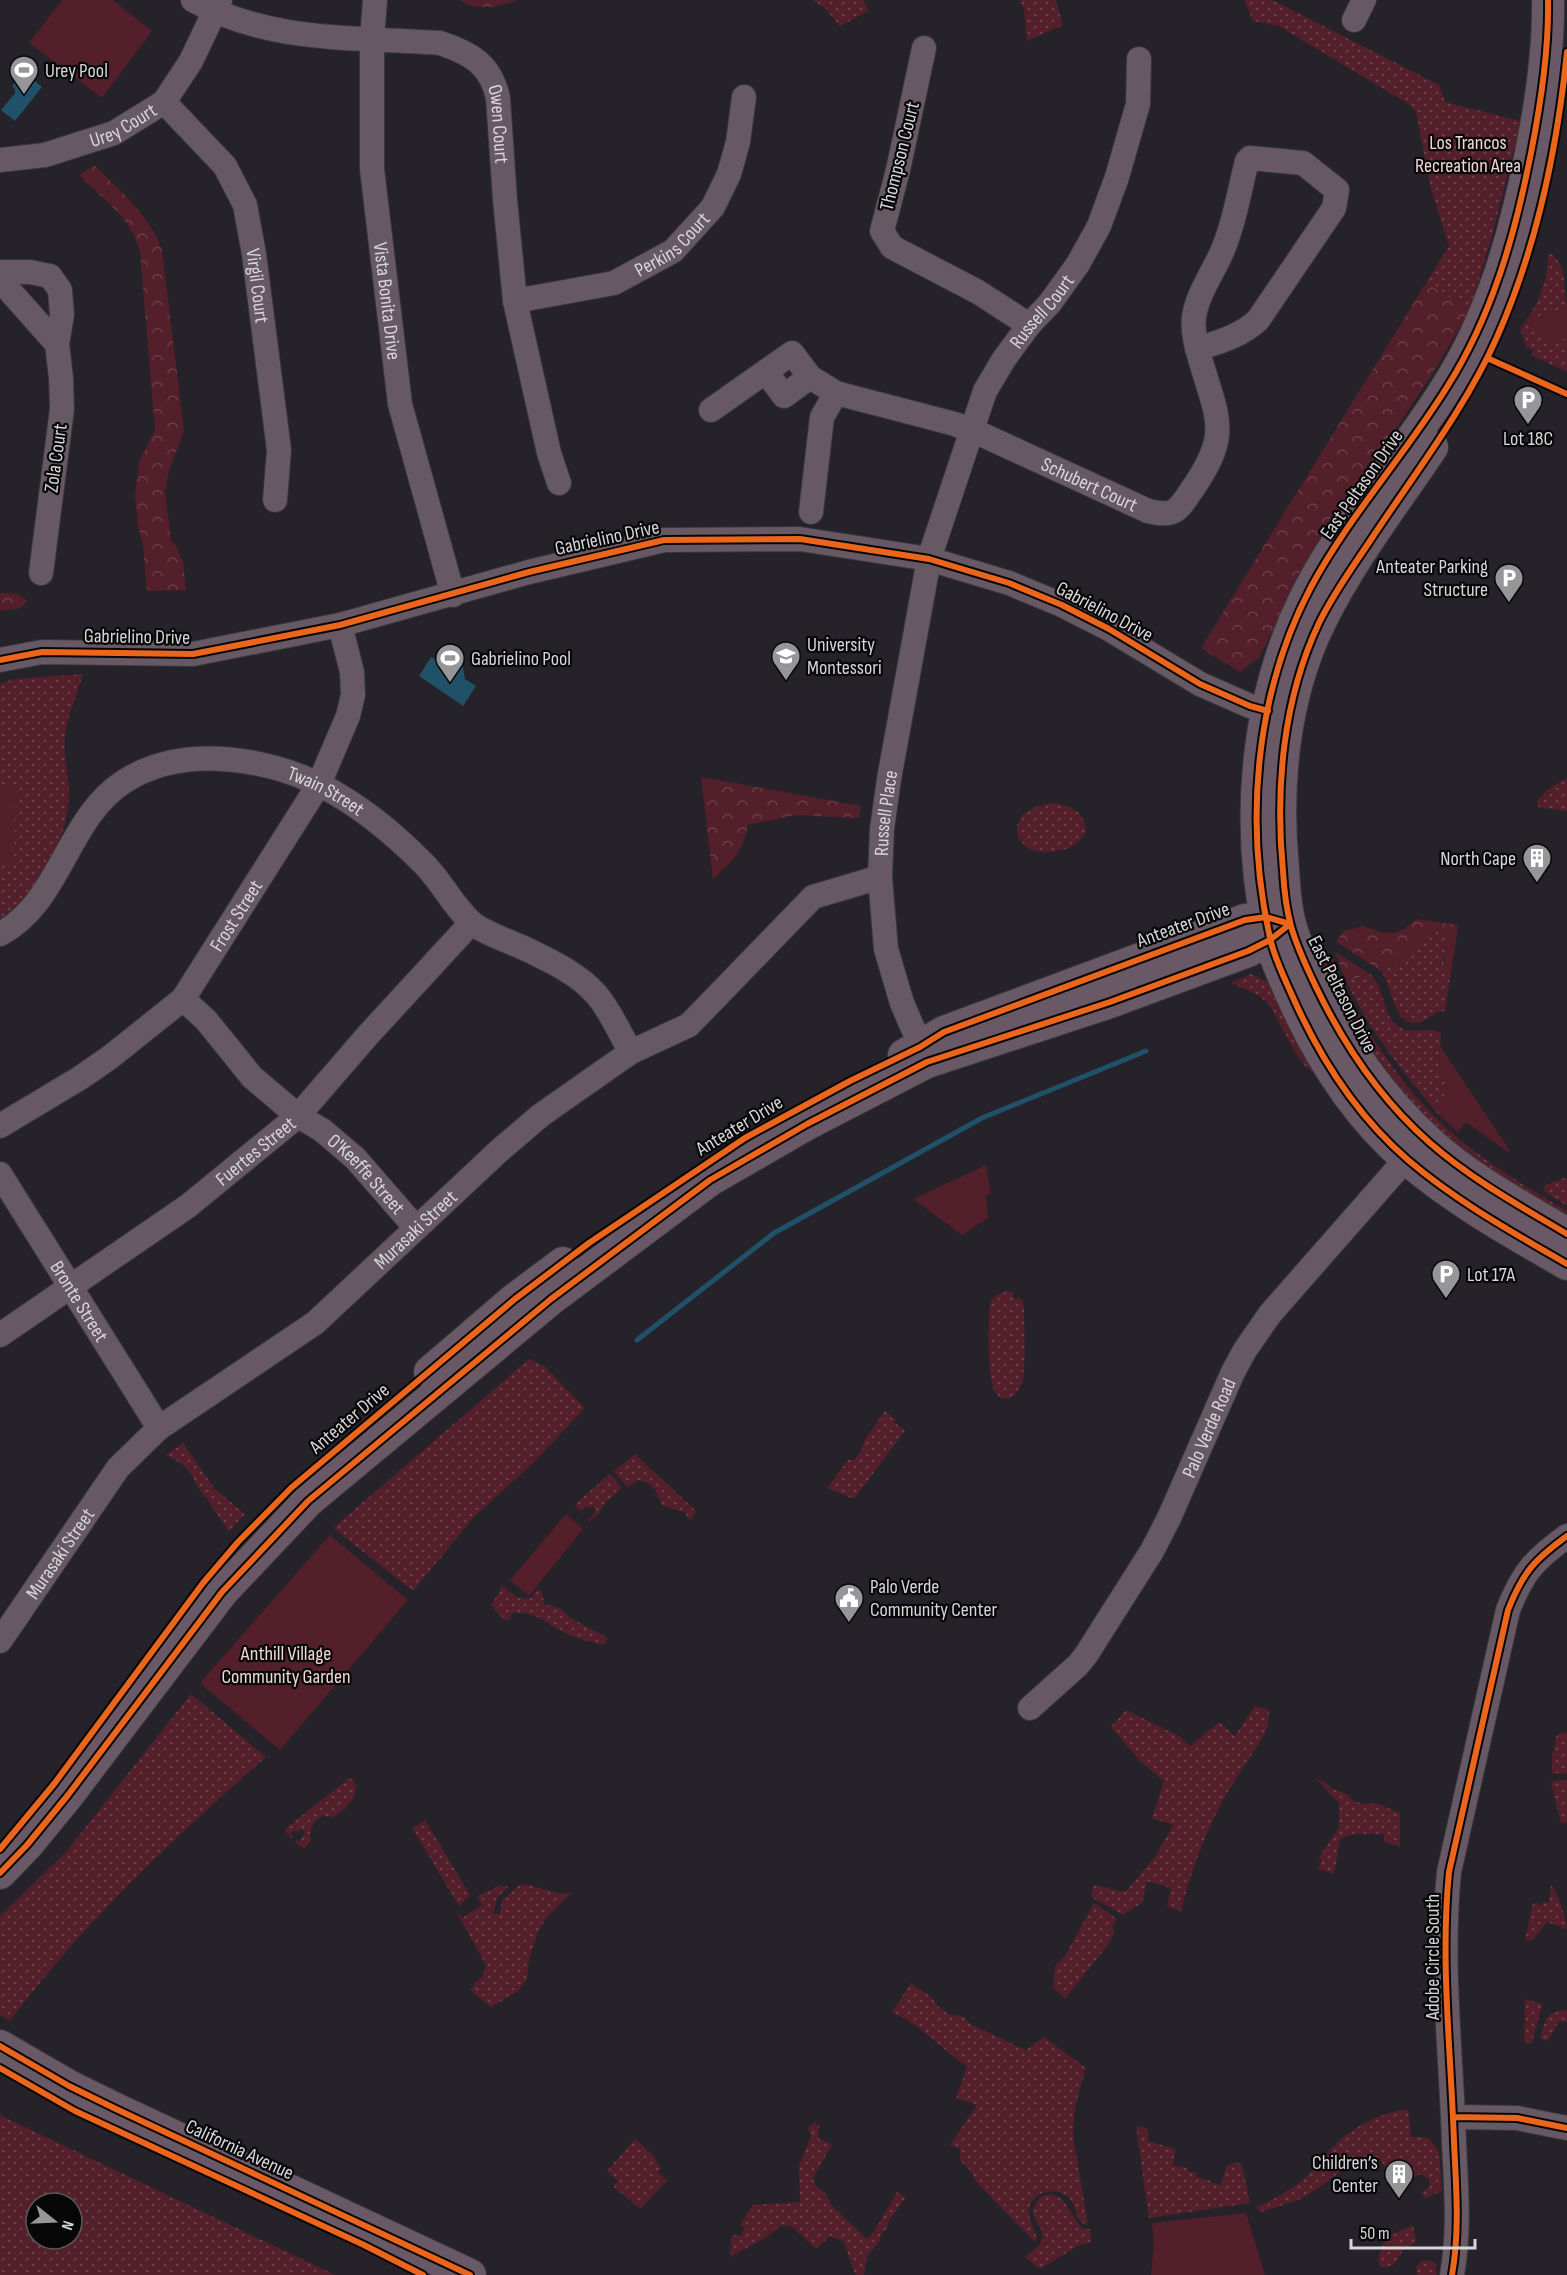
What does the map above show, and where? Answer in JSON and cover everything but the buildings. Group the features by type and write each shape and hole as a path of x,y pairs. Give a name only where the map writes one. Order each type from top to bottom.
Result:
{"main road":[{"name":"East Peltason Drive","path":"1548,0 1545,70 1539,117 1528,171 1515,226 1481,324 1448,386 1341,538 1311,587 1280,664 1268,711 1256,801 1260,887 1276,927 1301,956 1351,1052 1377,1088 1430,1143 1502,1195 1567,1234"},
{"name":"East Peltason Drive","path":"1567,52 1562,105 1537,224 1522,272 1497,337 1454,415 1341,585 1319,624 1301,670 1289,715 1280,800 1276,927 1279,965 1305,1025 1346,1093 1406,1159 1452,1195 1496,1224 1567,1264"},
{"name":"Anteater Drive","path":"0,1873 27,1845 68,1795 193,1629 254,1557 308,1501 551,1299 710,1180 924,1055 944,1032 1245,920 1276,927"},
{"name":"Anteater Drive","path":"0,1849 61,1775 203,1582 291,1488 515,1299 589,1243 675,1184 745,1138 850,1081 924,1055"},
{"path":"525,1322 534,1303 657,1207 675,1184"},
{"name":"California Avenue","path":"0,2046 97,2100 470,2275"},
{"name":"California Avenue","path":"0,2068 75,2111 364,2245 423,2275"}],"street":[{"name":"Owen Court","path":"193,0 217,6 286,33 440,43 464,51 486,69 495,84 498,98 515,301 549,453 559,483"},
{"name":"Vista Bonita Drive","path":"375,0 372,39 372,169 400,404 453,595"},
{"name":"Urey Court","path":"0,160 45,155 114,133 164,102 191,61 217,6"},
{"name":"Thompson Court","path":"924,48 898,170 885,212 882,231 892,247 978,292 1029,325"},
{"name":"Russell Court","path":"929,559 985,392 1004,359 1029,325 1050,303 1077,264 1099,225 1117,177 1138,104 1139,59"},
{"name":"Perkins Court","path":"515,301 614,284 673,251 714,207 729,174 738,142 744,97"},
{"name":"Virgil Court","path":"164,102 225,166 246,205 279,450 275,500"},
{"name":"Schubert Court","path":"711,410 792,353 810,377 836,393 971,430 1148,511 1162,514 1173,513 1208,467 1217,444 1219,422 1197,349 1193,328 1196,307 1222,252 1246,161 1250,158 1303,164 1337,190 1337,197 1330,214 1258,320 1233,337 1197,349"},
{"name":"Zola Court","path":"0,272 30,272 50,276 60,290 62,315 57,344 62,409 41,573"},
{"path":"0,280 57,344"},
{"path":"811,513 822,417 836,393"},
{"name":"Gabrielino Drive","path":"0,660 42,652 193,654 340,625 529,572 664,540 800,539 929,559 1009,583 1062,605 1139,646 1200,684 1250,706 1268,711"},
{"name":"Russell Place","path":"924,1055 902,1003 886,949 880,877 882,829 889,779 929,559"},
{"name":"Frost Street","path":"0,1126 109,1058 183,999 319,784 348,716 353,695 352,672 340,625"},
{"name":"Twain Street","path":"0,934 22,918 33,905 92,812 110,792 140,773 177,761 217,759 273,768 319,784 336,793 386,829 424,864 471,923 562,967 581,980 597,996 631,1052"},
{"name":"Murasaki Street","path":"0,1641 118,1468 159,1428 315,1323 500,1150 541,1115 631,1052 689,1025 813,897 880,877"},
{"name":"Fuertes Street","path":"0,1335 188,1206 298,1116 368,1035 471,923"},
{"name":"O'Keeffe Street","path":"183,999 206,1020 252,1077 298,1116 322,1130 355,1158 416,1228"},
{"name":"Palo Verde Road","path":"1030,1708 1086,1655 1152,1551 1245,1350 1270,1314 1406,1159"},
{"name":"Bronte Street","path":"0,1174 159,1428"},
{"name":"Adobe Circle South","path":"1452,2275 1458,2227 1454,2117 1444,1978 1445,1915 1449,1872 1508,1610 1519,1583 1540,1556 1567,1536"},
{"path":"1454,2117 1517,2118 1567,2128"}],"shaded area":[{"path":"0,0 1567,0 1567,2275 0,2275"}],"green space":[{"path":"62,0 113,0 152,31 102,98 29,43"},
{"path":"460,0 518,0 496,6 481,7"},
{"path":"812,0 863,0 869,11 840,26 825,8"},
{"path":"1020,0 1056,0 1063,25 1027,41 1024,9"},
{"name":"Los Trancos Recreation Area","path":"1244,0 1272,0 1439,85 1445,102 1521,121 1492,236 1470,310 1426,283 1449,246 1431,189 1416,112 1410,105 1279,26 1253,21"},
{"path":"94,165 142,215 157,237 162,250 184,431 169,471 165,491 171,540 183,562 186,590 147,591 135,496 139,462 155,430 140,252 131,229 124,219 79,175"},
{"path":"1548,253 1559,262 1562,268 1566,307 1530,321 1550,347 1567,336 1567,372 1531,355 1533,350 1526,347 1520,328 1532,312 1541,293"},
{"path":"1426,283 1470,310 1431,376 1305,564 1259,658 1240,672 1201,648"},
{"path":"1567,288 1567,336 1550,348 1530,321 1566,307"},
{"path":"0,593 19,594 28,601 20,608 0,611"},
{"path":"83,674 65,735 69,795 63,831 57,848 39,880 0,919 0,684 14,679"},
{"path":"701,777 861,806 859,818 796,815 748,825 736,855 713,879"},
{"path":"1567,778 1567,811 1538,807 1537,801 1548,789"},
{"path":"0,787 16,787 14,866 0,866"},
{"path":"1054,803 1076,811 1083,819 1086,832 1077,843 1066,849 1041,852 1029,848 1021,841 1017,833 1018,823 1024,814 1036,807"},
{"path":"1416,919 1458,925 1455,948 1450,950 1445,947 1445,931 1439,929 1403,959 1381,971 1337,942 1343,931 1363,926 1381,932 1394,933 1405,929"},
{"path":"1439,929 1446,933 1444,962 1448,979 1450,979 1445,1011 1423,1021 1408,1022 1397,1011 1381,971 1403,959"},
{"path":"1445,947 1450,950 1455,948 1450,979 1445,976"},
{"path":"1335,952 1369,973 1358,978 1345,979"},
{"path":"1333,959 1371,1035 1387,1060 1424,1105 1443,1125 1476,1153 1567,1211 1567,1219 1480,1164 1448,1140 1393,1085 1347,1015 1323,962"},
{"path":"1369,973 1378,986 1389,1016 1399,1027 1410,1031 1431,1030 1441,1033 1439,1064 1447,1089 1439,1115 1376,1034 1345,979 1358,978"},
{"path":"1251,974 1275,985 1321,1077 1305,1066 1295,1052 1269,1004 1258,995 1231,983"},
{"path":"1440,1046 1510,1151 1509,1153 1466,1122 1458,1132 1439,1115 1439,1106 1447,1089 1439,1071"},
{"path":"986,1165 991,1194 986,1195 988,1218 962,1235 913,1199"},
{"path":"1567,1177 1567,1206 1545,1192 1543,1188"},
{"path":"1006,1291 1013,1292 1013,1299 1020,1298 1023,1301 1025,1343 1022,1384 1015,1394 1007,1399 998,1396 994,1390 989,1360 991,1302 995,1296"},
{"path":"529,1359 544,1366 585,1408 534,1462 474,1517 413,1591 333,1528"},
{"path":"885,1411 905,1431 854,1499 827,1488 848,1460 854,1460 861,1451 865,1439"},
{"path":"183,1443 215,1489 245,1514 229,1532 207,1499 209,1496 206,1498 188,1470 166,1455"},
{"path":"635,1454 695,1510 690,1520 684,1512 663,1506 655,1489 650,1485 638,1480 628,1487 615,1473 614,1471"},
{"path":"610,1474 622,1488 589,1522 586,1516 590,1520 596,1510 592,1506 589,1508 586,1506 582,1510 584,1514 575,1505"},
{"path":"566,1514 583,1529 529,1596 510,1580"},
{"name":"Anthill Village Community Garden","path":"330,1535 408,1600 280,1750 200,1683"},
{"path":"501,1585 518,1598 531,1598 537,1590 542,1591 544,1604 560,1608 570,1618 608,1638 603,1645 582,1640 529,1614 512,1613 510,1619 504,1620 491,1605"},
{"path":"191,1694 266,1757 164,1850 99,1915 68,1949 10,2021 0,2015 0,1916 66,1852"},
{"path":"1255,1706 1269,1710 1266,1730 1225,1797 1207,1832 1181,1911 1167,1907 1171,1888 1147,1881 1142,1903 1123,1915 1091,1897 1094,1885 1125,1892 1155,1857 1173,1825 1152,1818 1164,1781 1140,1761 1111,1727 1126,1710 1179,1736 1190,1746 1219,1722 1235,1736"},
{"path":"1567,1732 1567,1774 1552,1773 1552,1757 1557,1734"},
{"path":"349,1778 354,1780 356,1786 354,1797 334,1818 324,1816 315,1821 310,1836 311,1841 304,1849 294,1841 299,1842 305,1832 301,1829 298,1832 295,1830 290,1834 293,1836 292,1839 284,1830"},
{"path":"1319,1780 1347,1794 1352,1800 1363,1804 1376,1803 1400,1813 1400,1847 1384,1842 1384,1834 1351,1834 1340,1839 1334,1874 1318,1869 1322,1860 1318,1859 1339,1827 1339,1803"},
{"path":"1567,1780 1567,1823 1561,1823 1551,1783"},
{"path":"425,1820 470,1895 459,1906 412,1828"},
{"path":"525,1884 561,1894 572,1892 546,1918 538,1932 529,1960 527,1979 517,1992 491,2007 470,1990 475,1985 473,1984 482,1977 486,1965 458,1915 459,1912 462,1918 482,1905 477,1896 501,1885 508,1887 497,1898 493,1914 500,1914 502,1900 518,1886"},
{"path":"1551,1885 1561,1906 1567,1929 1547,1922 1533,1940 1525,1941 1533,1903 1542,1905 1543,1902 1549,1903"},
{"path":"1094,1903 1117,1919 1112,1929 1115,1932 1107,1946 1065,1999 1053,1987 1055,1966 1065,1956"},
{"path":"911,1983 930,1996 948,2014 964,2017 970,2024 1026,2050 1044,2037 1086,2068 1077,2101 1073,2135 1088,2225 1080,2221 1070,2199 1062,2193 1043,2193 1035,2198 1029,2207 1037,2238 1035,2242 976,2182 969,2169 960,2160 960,2149 950,2145 977,2105 956,2098 967,2067 911,2022 892,2012"},
{"path":"1525,1999 1542,2004 1530,2044 1524,2041"},
{"path":"1567,2010 1567,2022 1559,2021 1548,2041 1540,2039 1545,2022 1550,2015"},
{"path":"1408,2109 1411,2137 1427,2137 1439,2151 1442,2191 1425,2198 1421,2193 1430,2186 1429,2179 1421,2174 1411,2178 1401,2157 1398,2170 1389,2173 1380,2159 1370,2159 1350,2166 1315,2191 1290,2203 1261,2212 1256,2207 1283,2194 1301,2181 1340,2140 1357,2127 1387,2113"},
{"path":"0,2114 4,2117 335,2275 0,2275"},
{"path":"814,2122 819,2126 818,2138 832,2145 813,2178 815,2185 827,2195 832,2206 867,2239 875,2230 897,2192 906,2197 880,2236 881,2240 867,2256 864,2275 857,2275 854,2272 844,2242 830,2236 816,2249 793,2227 782,2225 765,2238 730,2257 733,2235 741,2236 744,2228 740,2224 753,2205 800,2202 799,2165 811,2136 808,2128"},
{"path":"1136,2126 1148,2129 1148,2141 1175,2149 1173,2165 1188,2168 1187,2171 1196,2173 1197,2177 1211,2181 1211,2183 1221,2185 1226,2166 1237,2162 1242,2165 1250,2203 1149,2218"},
{"path":"635,2139 652,2154 661,2169 658,2172 667,2181 640,2209 613,2186 618,2181 607,2171"},
{"path":"1050,2194 1062,2199 1082,2229 1090,2229 1091,2242 1079,2245 1042,2268 1037,2267 1025,2257 1042,2240 1041,2228 1035,2219 1033,2209 1042,2196"},
{"path":"1246,2213 1265,2275 1151,2275 1154,2243 1152,2223"},
{"path":"1413,2225 1416,2242 1403,2250 1394,2265 1381,2268 1378,2259 1385,2237"},
{"path":"1423,2260 1436,2264 1437,2275 1417,2275 1416,2267"}],"water":[{"name":"Urey Pool","path":"23,71 42,87 15,121 1,110 15,93 12,86"},
{"name":"Gabrielino Pool","path":"431,657 443,664 454,661 463,667 465,679 476,686 463,706 419,676"}],"waterway":[{"path":"637,1340 774,1233 982,1118 1146,1051"}],"cycle path":[{"path":"1548,0 1546,58 1538,115 1525,184 1500,274 1463,360 1431,412 1342,535 1311,587 1292,628 1277,670 1267,714 1260,759 1257,804 1262,894 1272,945 1279,966 1313,1039 1340,1083 1372,1124 1426,1175 1485,1215 1567,1264"},
{"path":"1567,52 1563,89 1543,198 1511,303 1497,337 1470,390 1438,442 1343,581 1319,623 1297,682 1290,713 1284,744 1280,808 1284,885 1291,926 1317,989 1352,1052 1380,1091 1430,1143 1479,1180 1567,1234"},
{"path":"1487,358 1567,394"},
{"path":"0,660 42,652 193,654 340,625 529,572 664,540 800,539 929,559 1009,583 1062,605 1109,629 1200,684 1250,706 1268,711"},
{"path":"0,1849 54,1784 203,1583 238,1542 291,1488 515,1299 589,1243 745,1138 850,1081 920,1047 944,1032 1245,920 1266,917 1290,924"},
{"path":"0,1873 27,1845 68,1795 222,1592 308,1501 551,1299 710,1180 807,1124 927,1062 1110,1002 1248,951 1270,940 1290,924"},
{"path":"1452,2275 1457,2208 1446,1973 1449,1872 1508,1610 1519,1586 1531,1568 1546,1552 1567,1536"},
{"path":"0,2046 69,2086 116,2109 470,2275"},
{"path":"0,2068 75,2111 364,2245 423,2275"},
{"path":"1454,2117 1517,2118 1567,2128"}],"place":[{"name":"Urey Pool","path":"24,96"},
{"name":"Lot 18C","path":"1528,426"},
{"name":"Anteater Parking Structure","path":"1509,604"},
{"name":"University Montessori","path":"786,682"},
{"name":"Gabrielino Pool","path":"450,684"},
{"name":"North Cape","path":"1537,884"},
{"name":"Lot 17A","path":"1446,1300"},
{"name":"Palo Verde Community Center","path":"849,1624"},
{"name":"Children’s Center","path":"1399,2200"}]}
